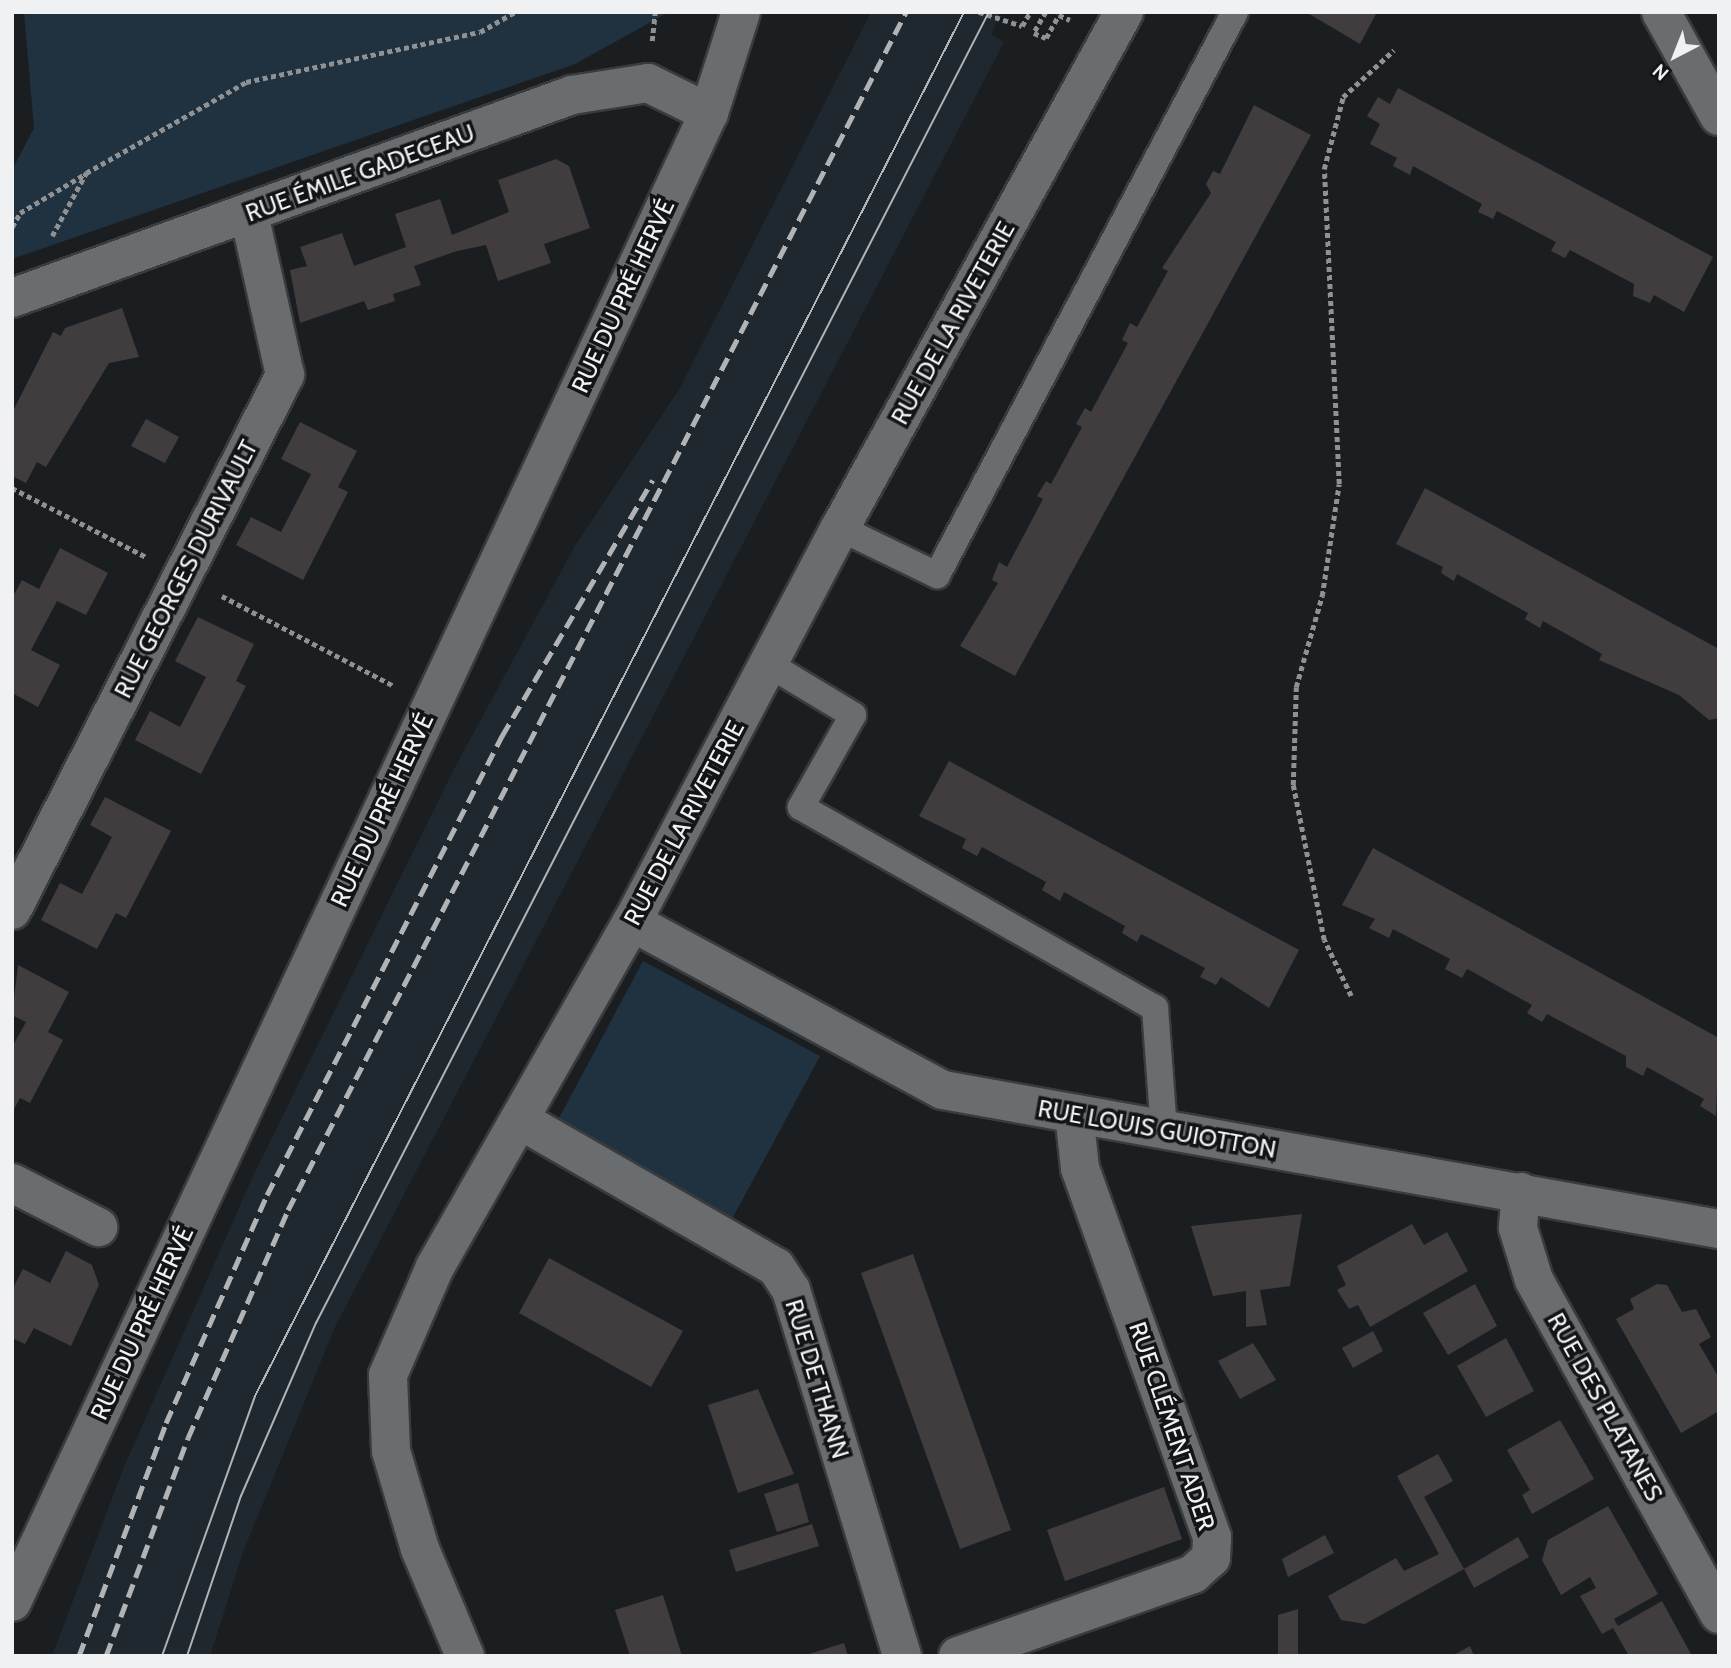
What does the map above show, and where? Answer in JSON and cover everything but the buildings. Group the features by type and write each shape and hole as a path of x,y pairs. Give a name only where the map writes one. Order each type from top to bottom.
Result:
{"street":[{"name":"RUE DU PRÉ HERVÉ","path":"12,1602 709,113 741,12"},
{"name":"RUE DE LA RIVETERIE","path":"465,1656 420,1549 391,1451 388,1375 435,1267 632,922 840,528 1124,12"},
{"path":"1661,12 1719,116"},
{"name":"RUE ÉMILE GADECEAU","path":"15,297 572,95 648,83 709,113"},
{"name":"RUE GEORGES DURIVAULT","path":"12,910 285,375 249,214"},
{"name":"RUE LOUIS GUIOTTON","path":"632,922 943,1090 1719,1229"},
{"name":"RUE CLÉMENT ADER","path":"958,1656 1193,1574 1211,1558 1212,1537 1080,1167 1074,1114"},
{"name":"RUE DE THANN","path":"520,1120 776,1267 791,1290 902,1656"},
{"path":"12,1183 98,1227"},
{"name":"RUE DES PLATANES","path":"1521,1192 1518,1228 1534,1280 1719,1614"}],"lane":[{"path":"840,528 937,575 1235,12"},
{"path":"770,665 853,715 801,807 1155,1008 1164,1130"}],"path":[{"path":"12,227 20,213 246,82 480,32 514,12"},
{"path":"979,12 1022,26 1030,12"},
{"path":"1046,12 1034,33 1046,38 1059,15"},
{"path":"1351,996 1324,940 1293,785 1296,687 1322,596 1339,484 1324,169 1343,97 1394,50"},
{"path":"15,297 86,173"}],"shaded area":[{"path":"24,12 669,12 575,64 12,259 12,170 34,128"},
{"path":"871,12 1001,12 991,34 1004,42 335,1327 243,1552 210,1656 52,1656 124,1467 254,1174 453,771 575,546 680,388"},
{"path":"643,961 820,1056 732,1219 558,1120"}],"tram line":[{"path":"162,1656 255,1396 964,12"},
{"path":"187,1656 241,1496 316,1323 989,12"}],"railway":[{"path":"106,1656 188,1438 288,1210 906,12"},
{"path":"79,1656 166,1423 267,1195 502,736 653,480"}]}
